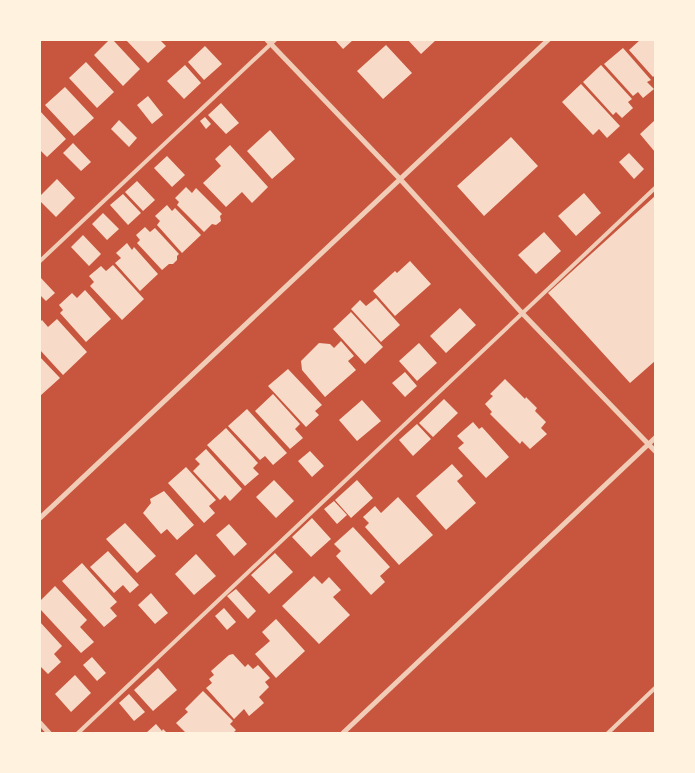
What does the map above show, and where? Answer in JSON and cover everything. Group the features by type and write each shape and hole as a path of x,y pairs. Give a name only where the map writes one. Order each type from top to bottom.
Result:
{"street":[{"path":"40,518 548,40"},
{"path":"271,41 522,312 655,451"},
{"path":"343,733 655,438"},
{"path":"40,723 49,733"}],"lane":[{"path":"40,262 271,41"},
{"path":"78,733 655,188"},
{"path":"608,733 655,688"}],"building":[{"path":"109,40 113,40 140,69 123,86 94,55"},
{"path":"126,40 160,40 166,46 148,63"},
{"path":"335,40 353,40 343,49"},
{"path":"408,40 436,40 421,54"},
{"path":"640,40 655,40 655,75 653,77 629,50"},
{"path":"386,45 412,73 383,99 357,71"},
{"path":"205,46 222,64 204,80 188,62"},
{"path":"623,48 651,80 647,82 654,89 643,98 638,92 633,96 604,64"},
{"path":"86,62 114,92 97,108 69,78"},
{"path":"185,65 201,83 184,99 167,81"},
{"path":"601,65 632,99 628,102 633,108 622,118 616,112 613,115 583,82"},
{"path":"581,84 620,126 607,138 599,129 593,135 562,102"},
{"path":"65,87 94,118 74,136 45,105"},
{"path":"148,96 163,115 152,124 137,105"},
{"path":"221,103 239,123 226,134 208,115"},
{"path":"40,111 66,139 47,157 40,150"},
{"path":"205,117 211,124 206,129 200,121"},
{"path":"119,120 137,138 129,147 111,129"},
{"path":"655,120 655,152 640,134"},
{"path":"270,130 295,159 272,179 247,151"},
{"path":"511,137 538,166 484,216 457,186"},
{"path":"73,143 91,162 81,171 63,153"},
{"path":"230,145 268,187 252,203 242,192 226,207 203,183 221,166 215,159"},
{"path":"629,153 644,169 634,179 619,162"},
{"path":"167,156 185,175 172,187 154,168"},
{"path":"57,179 75,198 56,217 40,201 40,196"},
{"path":"137,181 155,200 143,211 125,192"},
{"path":"186,187 192,193 196,188 222,214 220,216 221,221 216,225 212,224 204,232 177,205 179,202 175,198"},
{"path":"584,193 601,213 576,236 558,216"},
{"path":"123,194 141,213 128,225 110,205"},
{"path":"655,196 655,361 630,383 548,293"},
{"path":"167,205 172,211 175,208 201,235 182,253 157,225 160,221 155,216"},
{"path":"103,213 119,229 107,240 92,224"},
{"path":"145,227 150,232 155,228 179,254 173,264 169,264 162,270 137,243 140,240 136,235"},
{"path":"544,232 561,251 536,274 518,255"},
{"path":"83,235 101,254 89,266 71,247"},
{"path":"127,243 132,250 134,247 158,274 140,291 115,263 121,258 116,253"},
{"path":"410,261 431,284 395,316 373,291 395,271 397,273"},
{"path":"113,265 144,299 122,320 90,286 94,282 89,276 101,266 106,271"},
{"path":"40,277 55,293 46,301 40,295"},
{"path":"85,290 111,319 86,342 60,313 63,310 59,305 72,293 77,298"},
{"path":"376,298 400,325 381,342 351,309 360,300 366,306"},
{"path":"460,308 476,325 446,353 430,336"},
{"path":"351,312 383,347 365,364 333,329"},
{"path":"57,319 87,352 63,375 40,350 40,322 42,320 48,327"},
{"path":"341,341 354,356 348,361 356,370 325,397 302,370 301,361 319,343 330,344 334,348"},
{"path":"419,343 437,363 417,381 399,361"},
{"path":"40,357 60,378 40,396"},
{"path":"288,369 322,405 315,411 319,415 306,427 268,386"},
{"path":"405,372 417,386 405,397 392,383"},
{"path":"505,379 537,408 535,411 546,422 541,428 547,434 530,449 522,441 520,444 490,414 492,412 485,404 493,396 490,394"},
{"path":"273,394 300,424 295,429 303,438 290,449 255,411"},
{"path":"444,399 458,413 433,437 419,423"},
{"path":"362,400 381,421 357,441 339,420"},
{"path":"247,409 287,453 273,465 265,456 260,460 228,426"},
{"path":"473,422 479,429 482,427 509,457 486,478 458,448 464,443 457,436"},
{"path":"417,424 431,439 413,456 399,440"},
{"path":"226,428 258,463 253,468 259,474 245,486 207,445"},
{"path":"206,449 242,489 230,501 225,495 220,500 193,471 200,464 195,459"},
{"path":"310,451 324,466 312,477 298,461"},
{"path":"452,464 463,476 457,481 476,503 446,530 416,496"},
{"path":"186,467 216,500 209,506 215,513 204,523 168,483"},
{"path":"274,480 294,501 276,518 256,497"},
{"path":"357,480 373,498 351,518 335,500"},
{"path":"164,491 194,525 177,540 167,529 161,534 143,513 151,503 150,499"},
{"path":"398,497 433,535 399,565 365,527 369,523 363,517 375,506 381,513"},
{"path":"334,501 347,515 337,524 324,509"},
{"path":"312,518 331,539 311,557 292,537"},
{"path":"125,523 156,556 137,573 106,539"},
{"path":"229,524 247,544 234,556 216,535"},
{"path":"353,527 390,567 380,576 385,582 371,595 336,556 341,551 334,544"},
{"path":"108,551 139,585 130,593 123,585 114,593 90,567"},
{"path":"275,553 293,572 269,594 251,575"},
{"path":"196,554 216,576 194,595 175,574"},
{"path":"82,563 117,602 110,608 117,616 104,627 62,581"},
{"path":"314,576 322,584 329,577 341,590 333,597 350,615 319,644 282,606"},
{"path":"55,586 87,620 80,627 94,642 81,653 40,609 40,601"},
{"path":"236,589 256,611 248,619 227,596"},
{"path":"151,593 168,613 155,624 138,605"},
{"path":"224,608 236,622 227,630 215,616"},
{"path":"276,619 305,651 276,678 255,654 270,641 262,632"},
{"path":"40,622 62,646 54,654 61,662 48,674 40,668"},
{"path":"233,654 245,667 248,664 253,669 258,665 270,678 265,682 269,687 259,697 264,703 249,716 244,709 234,719 206,688 212,683 209,679 214,675 211,671 229,655"},
{"path":"92,657 106,673 97,681 83,665"},
{"path":"158,668 177,690 153,711 134,690"},
{"path":"75,675 91,693 71,712 55,694"},
{"path":"203,691 233,721 230,724 236,730 233,733 186,733 176,723 188,712 185,709"},
{"path":"129,694 145,712 134,721 119,703"},
{"path":"156,724 162,731 163,729 167,733 146,733"}]}
